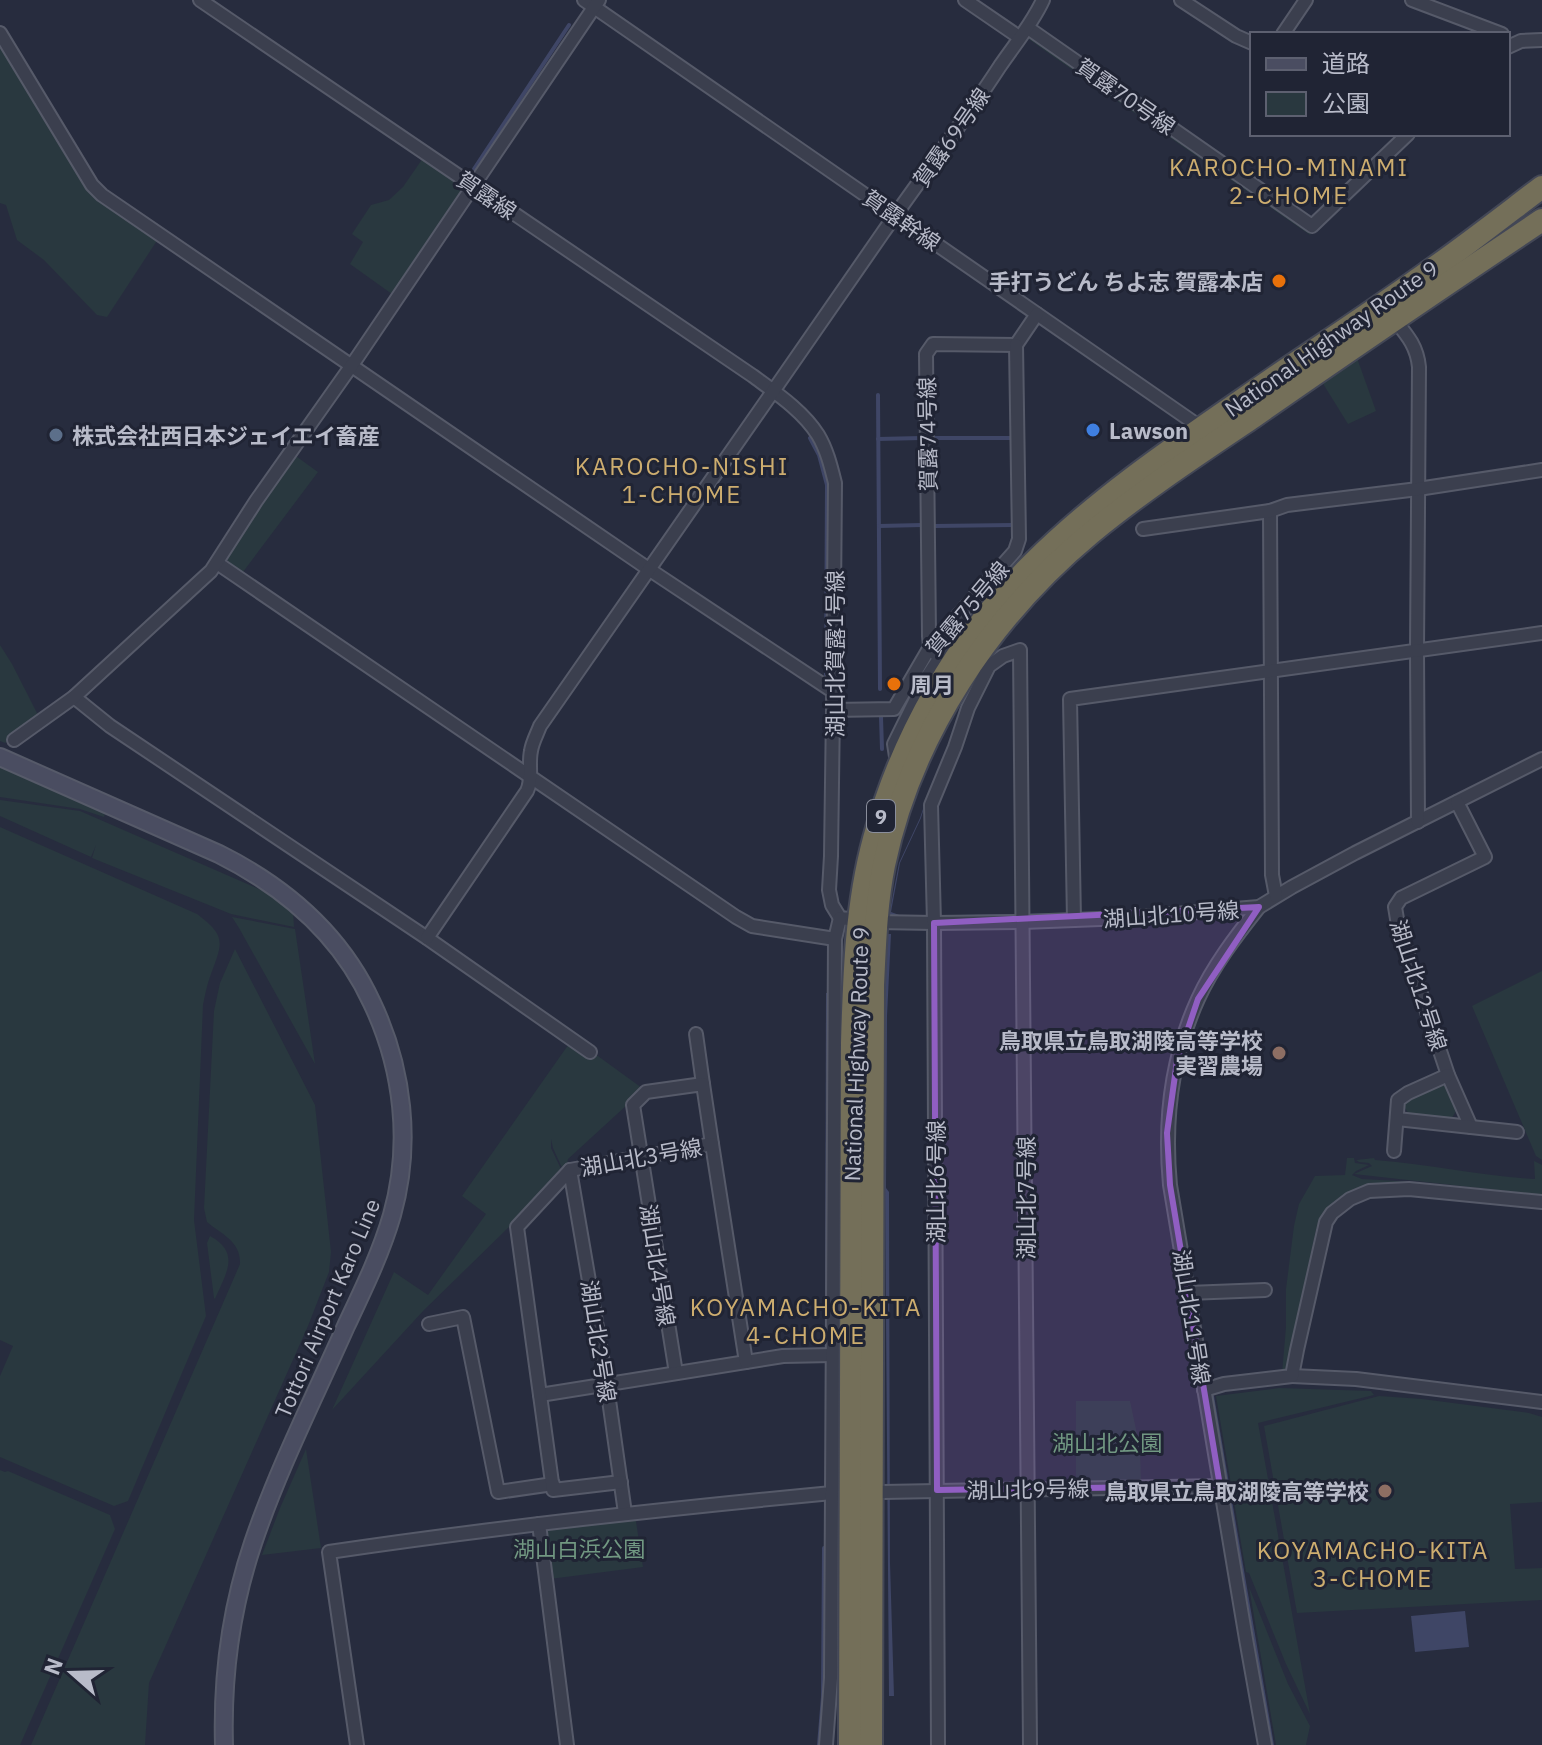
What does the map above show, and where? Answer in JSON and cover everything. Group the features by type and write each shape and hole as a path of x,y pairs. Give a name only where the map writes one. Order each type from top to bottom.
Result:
{"highway":[{"name":"National Highway Route 9","path":"871,1745 871,1043 859,920 885,863 910,783 938,722 977,656 1026,594 1076,546 1210,433 1542,187"},
{"name":"National Highway Route 9","path":"850,1745 852,1043 859,920 874,839 898,770 919,723 963,649 993,608 1031,565 1106,498 1394,319 1542,220"}],"main road":[{"name":"Tottori Airport Karo Line","path":"0,757 219,854 283,892 323,929 361,979 392,1055 402,1126 402,1160 396,1201 376,1260 272,1493 247,1560 229,1644 224,1745"}],"street":[{"name":"賀露線","path":"200,0 772,390"},
{"path":"965,0 1024,33"},
{"name":"賀露69号線","path":"427,938 527,791 531,783 531,749 540,726 772,390 983,93 1043,0"},
{"path":"1181,0 1250,42"},
{"path":"1284,32 1306,0"},
{"path":"1412,0 1497,32"},
{"path":"14,740 74,697 211,571 473,186 593,2"},
{"name":"賀露幹線","path":"593,2 1210,433"},
{"path":"0,33 92,185 102,195 650,570 834,692"},
{"name":"賀露70号線","path":"1024,33 1312,226 1406,136"},
{"path":"1512,41 1542,40"},
{"path":"1016,345 1037,314"},
{"path":"1394,319 1414,343 1418,355 1418,822"},
{"name":"賀露74号線","path":"934,652 926,354 933,344 1016,345"},
{"name":"賀露75号線","path":"898,770 894,744 908,698 934,652 1015,551 1019,539 1016,345"},
{"name":"湖山北賀露1号線","path":"772,390 806,419 819,436 830,460 835,483 829,890 832,905 859,920"},
{"path":"1143,529 1270,511 1287,505 1542,470"},
{"path":"1270,511 1272,875 1276,896"},
{"path":"217,563 744,922 752,926 835,939 859,920"},
{"path":"934,652 993,608"},
{"path":"1074,920 1070,699 1542,633"},
{"name":"湖山北7号線","path":"1020,650 1030,1745"},
{"name":"湖山北6号線","path":"938,1745 931,805 968,708 989,666 1003,656 1020,650"},
{"path":"74,697 110,726 427,938 590,1052"},
{"path":"833,710 894,709 908,698"},
{"name":"湖山北10号線","path":"859,920 1023,922 1126,918 1259,907 1542,759"},
{"name":"湖山北12号線","path":"1457,802 1485,857 1401,898 1395,907 1398,925 1448,1075 1471,1127"},
{"name":"湖山北11号線","path":"1259,907 1233,941 1198,999 1183,1040 1171,1089 1167,1133 1168,1166 1188,1293 1265,1745"},
{"path":"826,1745 831,1678 835,939"},
{"path":"696,1034 712,1144"},
{"path":"1394,1151 1398,1100 1448,1075"},
{"name":"湖山北4号線","path":"676,1373 633,1105 646,1092 703,1084"},
{"path":"1397,1119 1517,1132"},
{"name":"湖山北3号線","path":"553,1484 517,1227 570,1170 712,1144 746,1362"},
{"name":"湖山北2号線","path":"570,1170 625,1513"},
{"path":"1292,1376 1323,1233 1332,1213 1350,1199 1369,1191 1396,1189 1542,1202"},
{"path":"1188,1293 1265,1290"},
{"path":"429,1324 463,1317 498,1492 553,1484 553,1490 621,1482"},
{"path":"540,1395 783,1356 832,1355"},
{"path":"1204,1390 1224,1384 1292,1376 1356,1379 1542,1402"},
{"name":"湖山北9号線","path":"883,1492 1220,1486"},
{"path":"357,1745 329,1552 625,1513 832,1493"},
{"path":"539,1524 567,1745"}],"highlighted area":[{"path":"1259,907 1198,999 1177,1061 1167,1133 1170,1185 1220,1486 937,1490 934,923"}],"green space":[{"path":"1027,36 1311,234 1044,50"},
{"path":"0,38 86,180 160,236 107,317 97,315 44,260 17,240 6,205 0,203"},
{"path":"423,158 460,184 463,191 392,294 350,264 363,242 352,234 371,205 389,200 403,187"},
{"path":"1357,358 1376,411 1348,424 1322,382"},
{"path":"293,454 318,472 240,576 229,567 227,556"},
{"path":"0,645 39,717 5,743 0,741"},
{"path":"0,766 105,813 104,817 80,809 0,797"},
{"path":"0,800 80,811 268,893 293,912 294,927 231,914 92,858 96,845 91,857 0,816"},
{"path":"0,827 197,914 213,928 219,940 203,1005 194,1220 206,1316 128,1501 114,1506 0,1457 0,1376 13,1346 0,1340"},
{"path":"232,917 295,929 315,1064 239,928"},
{"path":"235,949 315,1105 331,1252 329,1272 308,1326 149,1683 145,1745 31,1745 240,1264 234,1244 207,1222 204,1208 214,1011 220,983"},
{"path":"1542,971 1542,1160 1536,1156 1472,1006"},
{"path":"571,1041 591,1051 642,1088 568,1159 563,1170 551,1139 551,1148 562,1171 424,1310 332,1410 394,1272 428,1295 486,1214 462,1196"},
{"path":"1440,1085 1448,1087 1457,1109 1452,1118 1409,1114 1404,1107 1410,1098"},
{"path":"1347,1158 1369,1165 1352,1175 1362,1179 1415,1182 1356,1190 1343,1195 1323,1215 1316,1230 1287,1366 1282,1373 1286,1289 1299,1204 1315,1176 1345,1175"},
{"path":"1374,1158 1535,1179 1534,1161 1542,1165 1542,1195 1354,1174 1372,1166 1356,1160"},
{"path":"210,1236 220,1243 228,1257 226,1272 215,1299 207,1243"},
{"path":"1279,1388 1371,1391 1374,1395 1258,1423 1310,1714 1246,1572 1216,1396"},
{"path":"1379,1396 1422,1399 1542,1417 1542,1502 1510,1504 1515,1569 1542,1568 1542,1600 1297,1613 1264,1426"},
{"name":"湖山北公園","path":"1076,1401 1130,1401 1140,1448 1141,1483 1076,1486"},
{"path":"306,1449 321,1548 262,1555 280,1508"},
{"path":"0,1470 110,1515 115,1529 20,1745 0,1745"},
{"name":"湖山白浜公園","path":"635,1515 643,1567 550,1579 546,1532 549,1527"},
{"path":"1249,1587 1288,1684 1310,1726 1306,1745 1276,1745"}],"water":[{"path":"928,794 921,818 900,863 891,912 902,916 1069,913 1069,916 893,918 889,915 899,863"},
{"path":"887,934 891,934 886,1188 889,1192 890,1563 894,1696 889,1696 883,1188 883,1015"},
{"path":"826,993 829,993 827,1315 825,1314"},
{"path":"1212,1393 1214,1396 1274,1745 1271,1742"},
{"path":"1465,1611 1469,1647 1415,1652 1411,1616"}],"waterway":[{"path":"474,169 569,25"},
{"path":"878,395 880,689"},
{"path":"810,438 819,455 827,485 826,678"},
{"path":"878,439 921,438"},
{"path":"934,438 1013,438"},
{"path":"879,526 922,525"},
{"path":"934,526 1013,525"},
{"path":"881,717 882,749"},
{"path":"819,1745 823,1697 824,1548"}],"place":[{"name":"手打うどん ちよ志 賀露本店","path":"1279,281"},
{"name":"Lawson","path":"1093,430"},
{"name":"株式会社西日本ジェイエイ畜産","path":"56,435"},
{"name":"周月","path":"894,684"},
{"name":"鳥取県立鳥取湖陵高等学校 実習農場","path":"1279,1053"},
{"name":"鳥取県立鳥取湖陵高等学校","path":"1385,1491"}],"district":[{"name":"KAROCHO-MINAMI 2-CHOME","path":"1289,181"},
{"name":"KAROCHO-NISHI 1-CHOME","path":"682,480"},
{"name":"KOYAMACHO-KITA 4-CHOME","path":"806,1321"},
{"name":"KOYAMACHO-KITA 3-CHOME","path":"1373,1564"}]}
